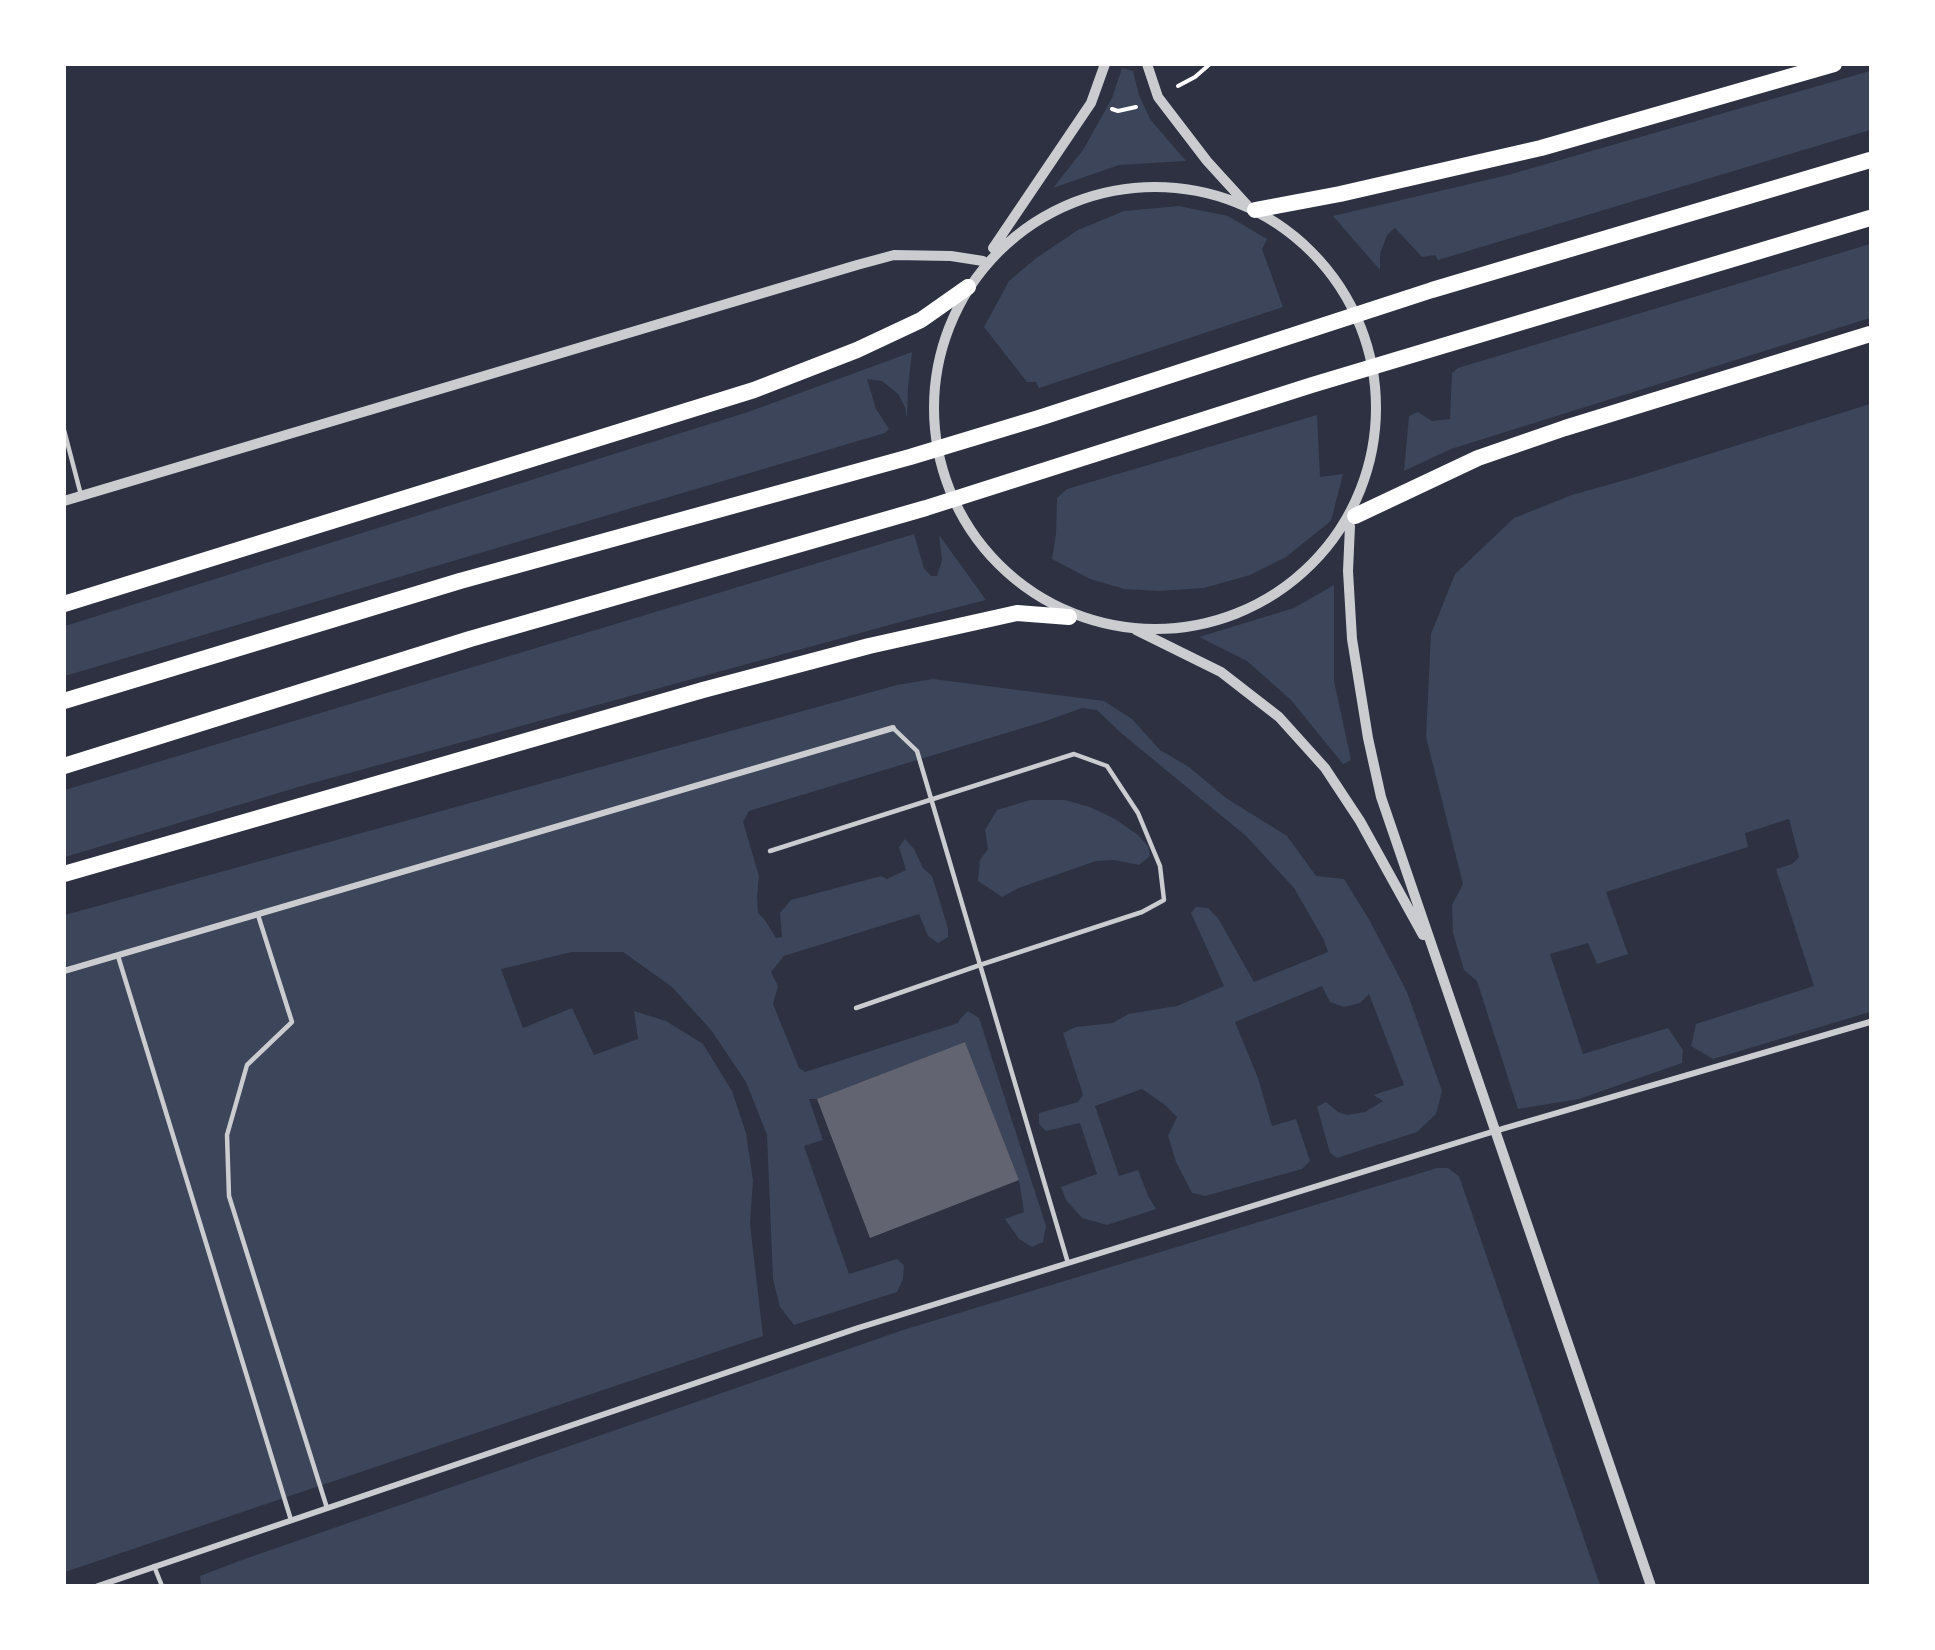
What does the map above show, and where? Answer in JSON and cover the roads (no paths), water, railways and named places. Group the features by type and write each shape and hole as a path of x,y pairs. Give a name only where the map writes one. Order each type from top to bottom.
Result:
{"highway":[{"path":"1251,208 1341,194 1541,148 1834,64"},
{"path":"64,701 460,581 910,457 1039,418 1432,290 1870,160"},
{"path":"64,766 470,639 926,508 1312,385 1870,218"},
{"path":"64,604 754,390 857,350 921,320 968,287"},
{"path":"1352,521 1489,454 1565,428 1870,334"},
{"path":"64,874 691,693 869,646 1017,613 1069,617"}],"street":[{"path":"1106,64 1091,103 986,257 948,327 934,400 943,473 976,539 1028,591 1069,617 1134,629 1188,624 1244,607 1285,585 1324,556 1352,521"},
{"path":"1147,64 1158,97 1208,161 1251,208 1309,248 1353,306 1376,376 1375,450 1352,521 1348,571 1352,639 1368,738 1381,797 1651,1586"},
{"path":"64,501 867,262 894,255 986,257 1040,218 1107,191 1179,187 1251,208"},
{"path":"1134,629 1221,672 1279,717 1324,768 1360,821 1436,959"},
{"path":"64,971 893,728"},
{"path":"98,1586 858,1328 1494,1131 1870,1022"}],"lane":[{"path":"64,430 81,496"},
{"path":"893,728 917,751 1068,1263"},
{"path":"770,851 1074,754 1107,766 1138,813 1160,866 1164,900 1149,908 856,1008"},
{"path":"258,915 291,1022 247,1065 227,1135 229,1196 327,1508"},
{"path":"118,956 291,1520"},
{"path":"154,1566 162,1586"}]}
